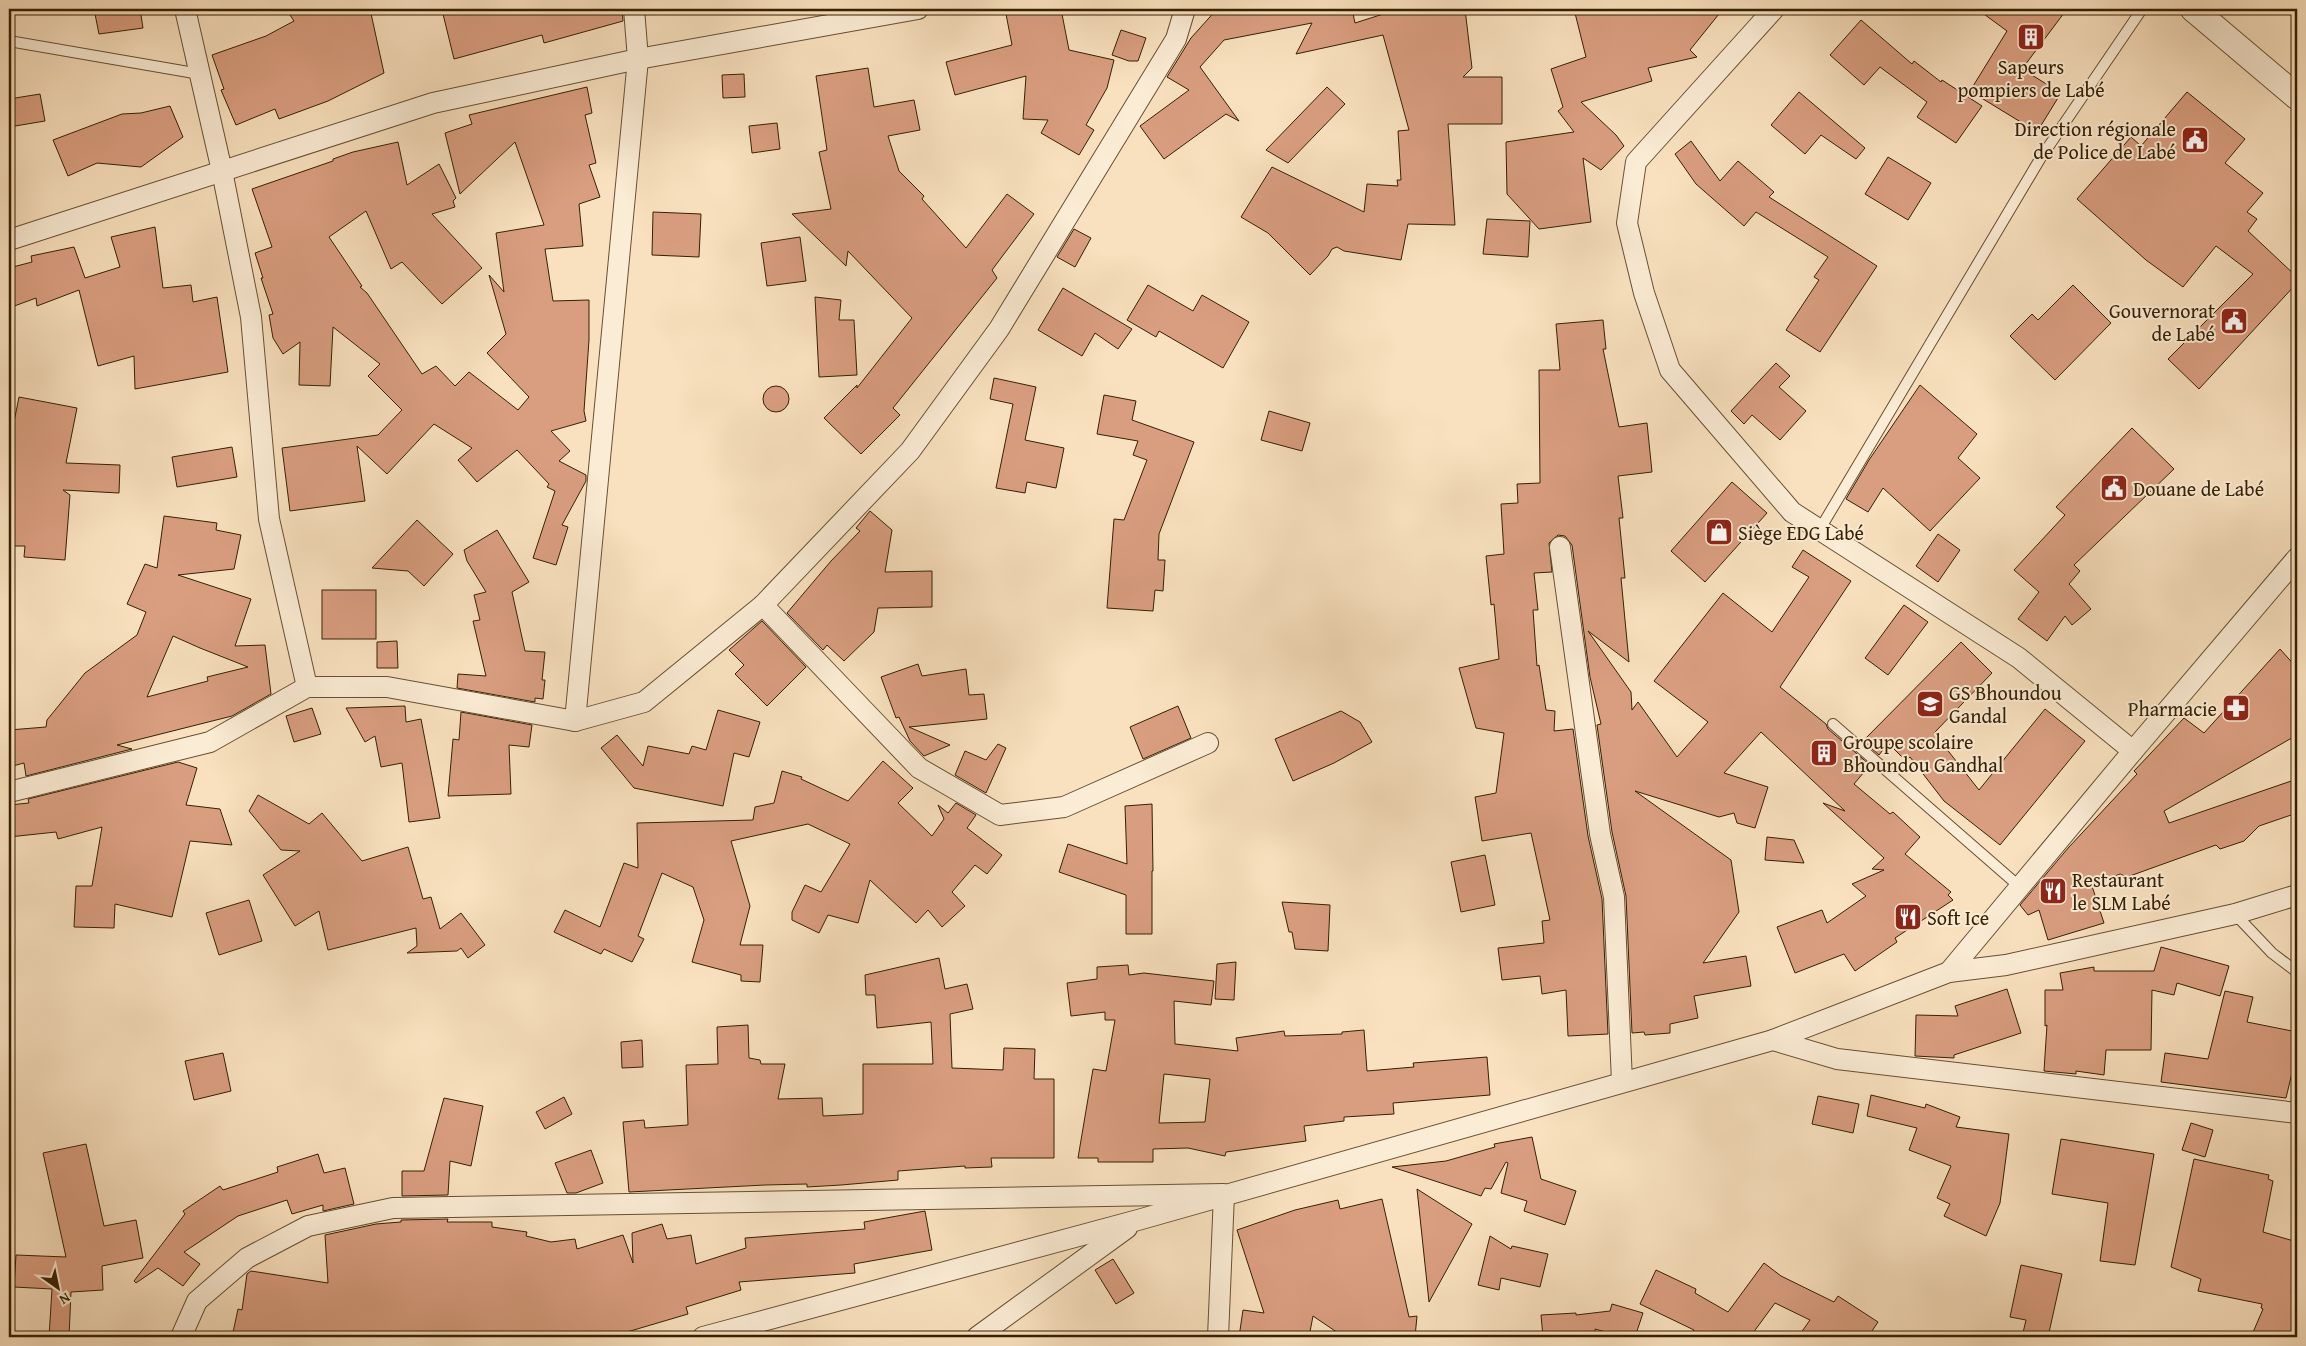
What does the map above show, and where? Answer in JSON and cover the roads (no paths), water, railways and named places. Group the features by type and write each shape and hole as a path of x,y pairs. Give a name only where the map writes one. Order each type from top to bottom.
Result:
{"street":[{"path":"185,9 222,171 250,317 269,519 307,687"},
{"path":"575,721 638,59 634,9"},
{"path":"9,240 433,103 638,59 918,9"},
{"path":"9,792 210,742 307,687 387,687 575,721 644,702 763,605 910,451 999,329 1176,39 1185,9"},
{"path":"1774,9 1636,162 1627,223 1644,293 1670,370 1792,512 2019,658 2133,751"},
{"path":"2193,9 2297,97"},
{"path":"1560,547 1600,834 1614,897 1622,1082"},
{"path":"1949,972 2297,558"},
{"path":"763,605 919,768 1000,815 1064,806 1208,743"},
{"path":"703,1337 1138,1220 1224,1194 1773,1040 1949,972 2006,965 2234,914 2297,895"},
{"path":"1773,1040 1837,1059 2297,1113"},
{"path":"181,1337 197,1302 247,1258 308,1226 393,1208 1224,1194"},
{"path":"1218,1337 1224,1194"},
{"path":"977,1337 1138,1220"},
{"path":"758,1337 794,1313"}],"lane":[{"path":"1820,530 2035,167 2142,9"},
{"path":"9,41 200,74"},
{"path":"1833,724 2020,887"},
{"path":"2234,914 2272,953 2297,972"}],"place":[{"name":"Sapeurs pompiers de Labé","path":"2031,37"},
{"name":"Direction régionale de Police de Labé","path":"2195,140"},
{"name":"Gouvernorat de Labé","path":"2234,321"},
{"name":"Douane de Labé","path":"2114,488"},
{"name":"Siège EDG Labé","path":"1719,532"},
{"name":"GS Bhoundou Gandal","path":"1930,704"},
{"name":"Pharmacie","path":"2236,708"},
{"name":"Groupe scolaire Bhoundou Gandhal","path":"1824,753"},
{"name":"Restaurant le SLM Labé","path":"2053,891"},
{"name":"Soft Ice","path":"1908,917"}]}
